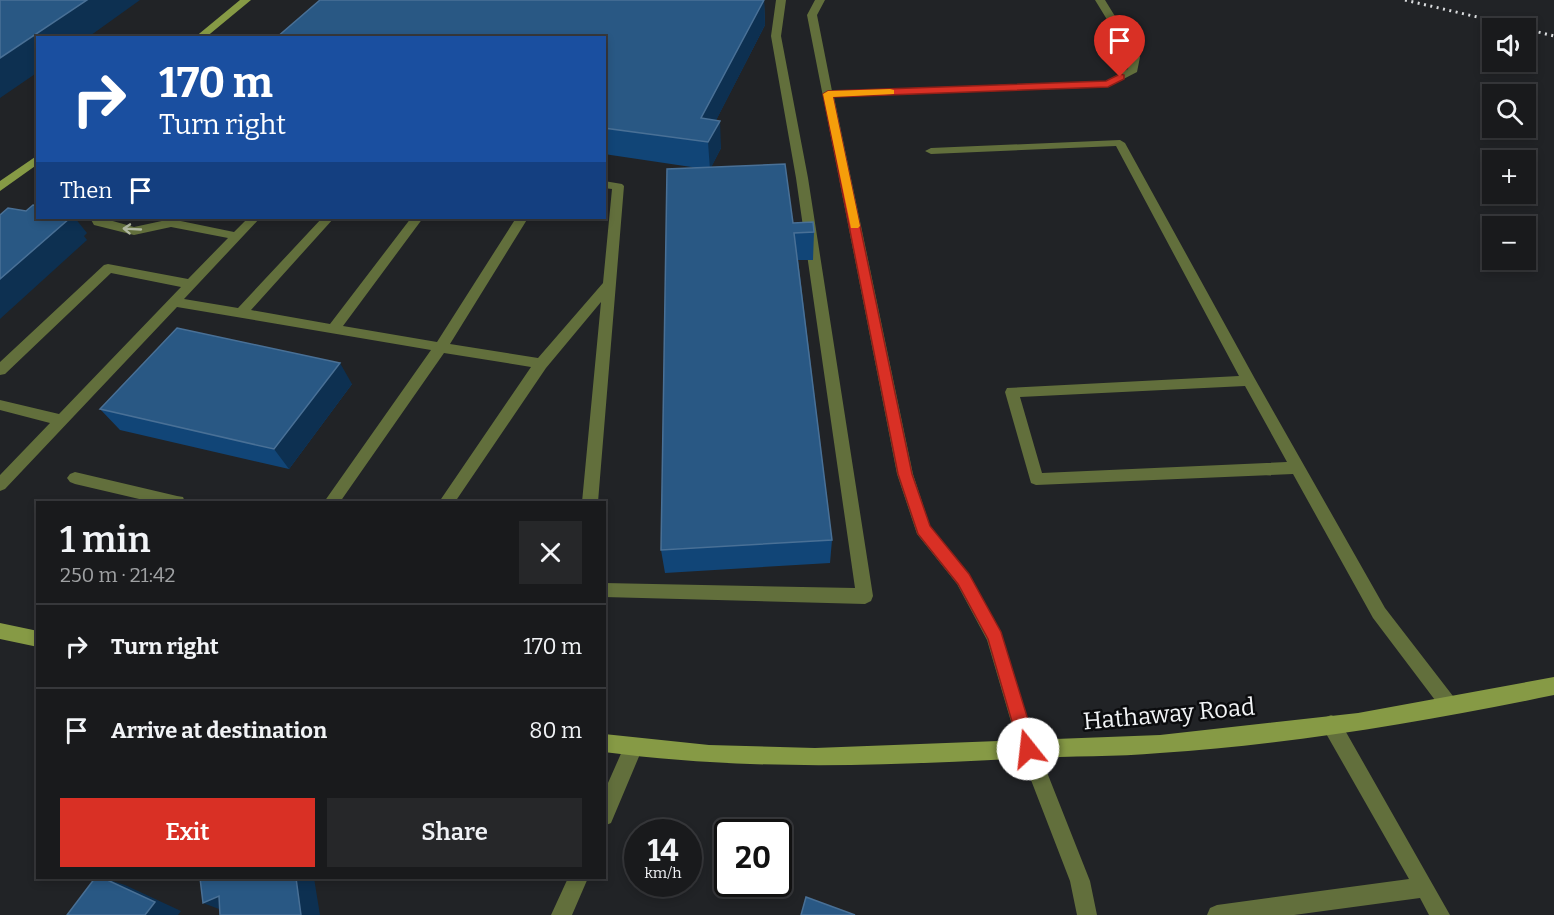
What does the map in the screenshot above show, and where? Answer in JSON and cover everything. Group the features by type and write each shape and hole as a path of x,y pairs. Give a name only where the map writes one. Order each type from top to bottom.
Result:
{"main road":[{"path":"201,36 246,0"},
{"path":"0,187 36,160"},
{"path":"0,632 36,639"},
{"name":"Hathaway Road","path":"606,743 774,757 915,757 1028,749 1160,744 1332,724 1450,706 1554,686"}],"street":[{"path":"606,590 865,596 802,178 776,36 781,0"},
{"path":"820,0 812,15 905,474 923,529 963,579 995,638 1028,749 1080,881 1087,915"},
{"path":"828,94 1108,84 1133,70 1135,57 1100,0"},
{"path":"931,151 1120,143 1249,381 1379,613 1450,706"},
{"path":"590,501 618,186 606,184"},
{"path":"96,219 98,222 134,231 169,220 236,236"},
{"path":"0,485 253,219"},
{"path":"242,312 327,219"},
{"path":"334,328 416,219"},
{"path":"333,501 441,347 521,219"},
{"path":"0,370 108,268 189,284"},
{"path":"448,501 541,364 609,284"},
{"path":"174,302 541,364"},
{"path":"1249,381 1011,392 1036,478 1297,468"},
{"path":"0,405 62,420"},
{"path":"75,478 173,501"},
{"path":"1332,724 1440,915"},
{"path":"606,811 634,747"},
{"path":"561,915 578,879"},
{"path":"1219,915 1425,886"}],"building":[{"path":"0,0 87,0 0,58"},
{"path":"320,0 764,0 701,118 720,121 708,142 606,128 606,36 278,36"},
{"path":"785,164 793,223 813,222 814,232 794,233 832,540 661,550 667,169"},
{"path":"33,205 36,206 36,219 69,219 0,279 0,215 8,208 26,211"},
{"path":"177,328 340,363 274,449 100,409"},
{"path":"94,879 105,879 155,902 145,915 67,915"},
{"path":"200,879 296,879 301,915 220,915 219,896 203,903"},
{"path":"806,897 855,915 801,915"}],"railway":[{"path":"1405,0 1482,18"},
{"path":"1536,32 1554,36"}],"slow traffic":[{"path":"854,226 828,94 890,92"}],"route":[{"path":"1028,749 995,638 963,579 923,529 905,474 828,94 1108,84 1120,77"}]}
